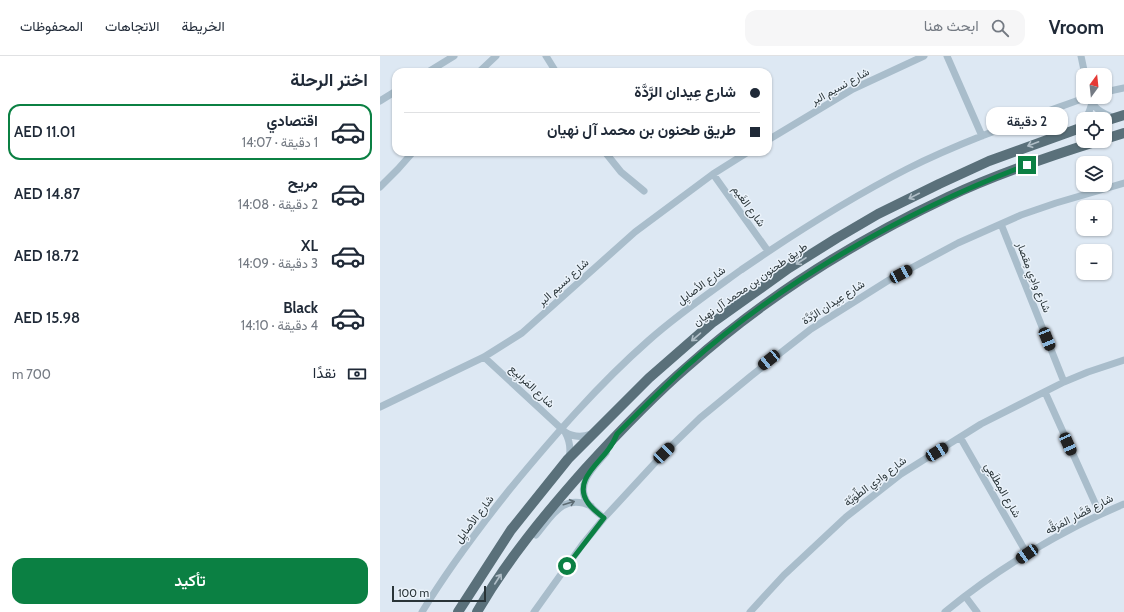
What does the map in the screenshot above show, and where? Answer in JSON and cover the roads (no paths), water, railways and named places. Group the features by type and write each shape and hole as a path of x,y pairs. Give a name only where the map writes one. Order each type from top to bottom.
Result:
{"main road":[{"name":"طريق طحنون بن محمد آل نهيان","path":"458,612 511,530 568,459 649,378 712,322 789,268 878,214 988,161 1076,128"},
{"path":"1112,137 1124,133"},
{"path":"477,612 512,558 561,496 617,434 688,366 742,322 792,286 847,251 948,197 1002,174 1077,148"}],"street":[{"path":"434,68 454,56"},
{"path":"483,68 496,56"},
{"path":"546,56 554,68"},
{"name":"شارع نسيم البر","path":"772,138 853,90 924,56"},
{"path":"947,56 982,136"},
{"path":"1081,56 1084,68"},
{"path":"1112,91 1124,88"},
{"path":"380,101 392,94"},
{"name":"شارع الأصايِل","path":"422,612 437,587 487,518 529,466 564,431 604,383 648,341 688,307 768,251 842,204 909,168 982,136 1076,104"},
{"path":"1094,104 1101,112 1114,118"},
{"path":"380,187 409,156"},
{"path":"608,156 621,172 644,191"},
{"name":"شارع نسيم البر","path":"380,407 484,357 522,333 635,232 713,174 742,156"},
{"name":"شارع الغَيم","path":"713,174 768,251"},
{"name":"شارع عِيدان الرَّدَّة","path":"534,612 582,545 604,518 664,453 700,418 779,353 811,329 889,280 958,243 1001,224 1056,203 1124,183"},
{"name":"شارع وادِي مِقصار","path":"1001,224 1064,382"},
{"name":"شارع المَرابِيع","path":"484,357 564,431"},
{"name":"شارع وادِي الطِّوَيَّة","path":"750,612 784,575 846,517 902,474 981,424 1064,382 1124,360"},
{"path":"1045,392 1100,514"},
{"path":"564,431 569,435 579,437 594,433"},
{"path":"564,431 570,442 568,459"},
{"path":"590,506 584,495 584,482 586,477 611,446 617,434"},
{"name":"شارع المِطلَعِي","path":"960,437 1027,554"},
{"path":"512,558 522,550 564,504 579,502 590,506 604,518"},
{"name":"شارع قصَّار المَرَقَّه","path":"945,612 965,596 1027,554 1100,514 1124,504"},
{"path":"965,596 977,612"}]}
